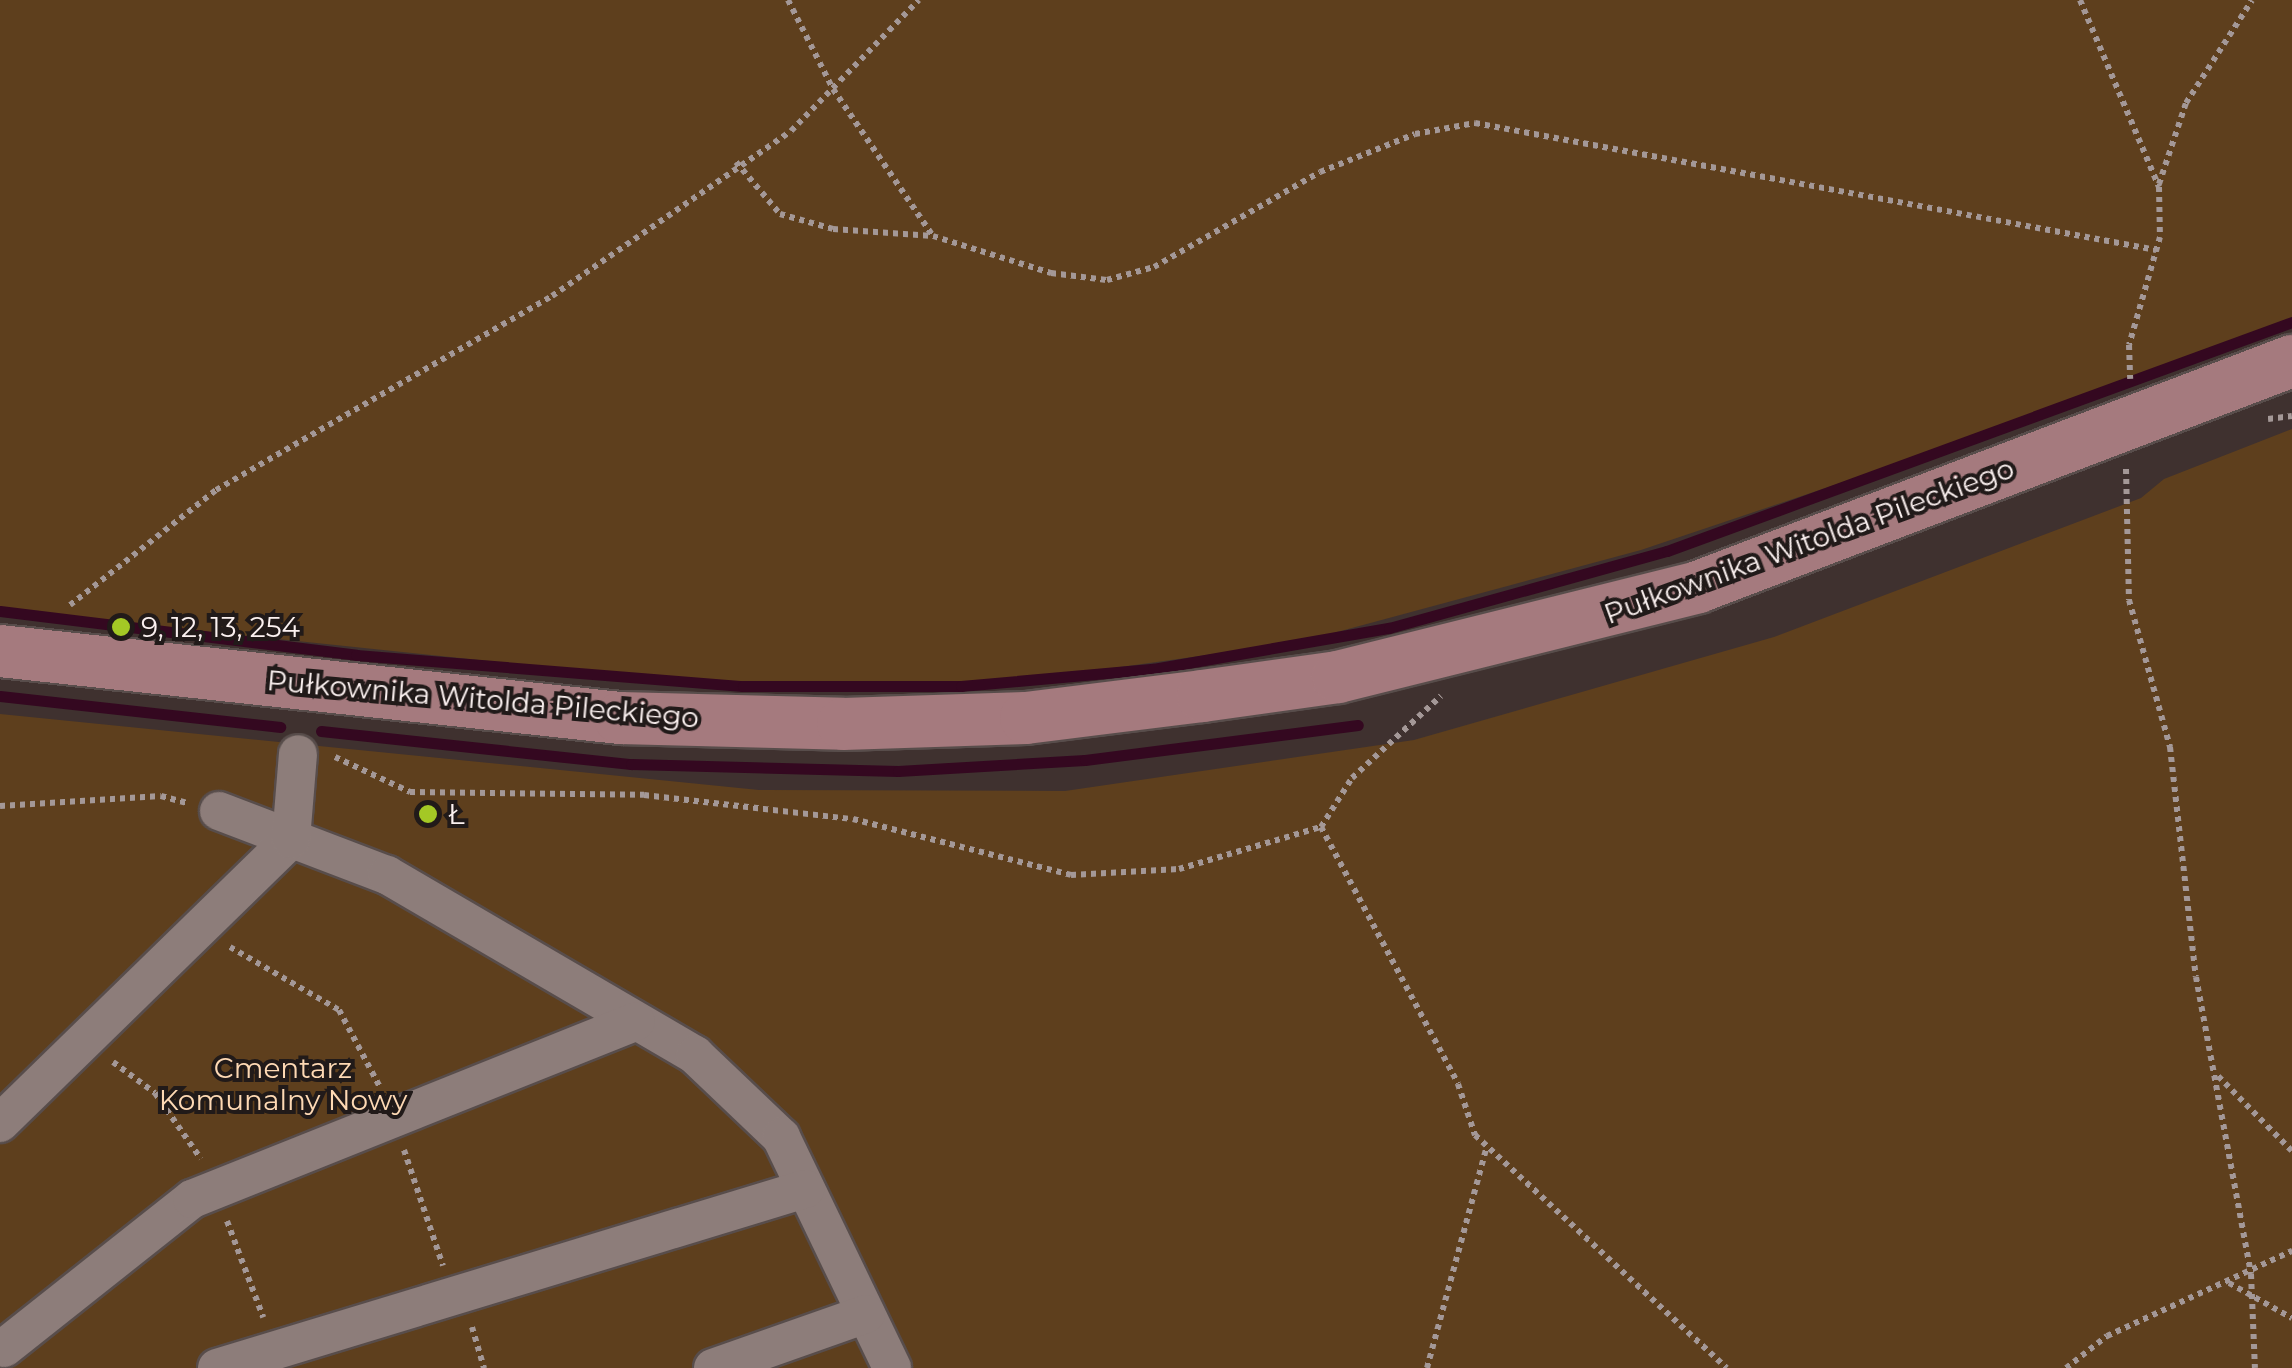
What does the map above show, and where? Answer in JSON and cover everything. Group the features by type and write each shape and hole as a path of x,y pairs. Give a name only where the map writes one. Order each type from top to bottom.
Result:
{"street":[{"name":"Pułkownika Witolda Pileckiego","path":"0,651 620,718 843,724 1163,700 1338,678 1698,587 2292,361"},
{"path":"0,1123 291,839 307,751"},
{"path":"218,811 387,875 636,1021 743,1096 781,1137 892,1368"},
{"path":"7,1352 216,1187 392,1114 636,1021"},
{"path":"217,1368 805,1188"},
{"path":"713,1368 866,1314"}],"path":[{"path":"788,0 833,89 934,236"},
{"path":"70,605 216,490 552,296 736,162 792,131 920,0"},
{"path":"2080,0 2159,187"},
{"path":"2130,382 2129,346 2156,250 2159,187 2186,103 2252,0"},
{"path":"736,162 780,214 834,229 934,236 1051,273 1107,280 1196,248 1320,172 1415,134 1475,123 2156,250"},
{"path":"2126,460 2129,600 2170,747 2196,978 2251,1274 2255,1368"},
{"path":"307,751 410,792 644,794 852,819 1071,875 1179,869 1321,827 1352,778 1452,684"},
{"path":"0,806 162,796 218,811"},
{"path":"1321,827 1486,1150 1726,1368"},
{"path":"199,929 339,1010 392,1114 438,1255"},
{"path":"84,1041 155,1093 216,1187 262,1314"},
{"path":"2217,1076 2292,1150"},
{"path":"1427,1368 1486,1150"},
{"path":"2066,1368 2106,1336 2251,1274 2292,1251"},
{"path":"2229,1283 2292,1318"},
{"path":"469,1319 484,1368"}],"green space":[{"path":"0,0 2292,0 2292,318 2025,421 1641,550 1300,642 1012,682 681,681 0,610"},
{"name":"Cmentarz Komunalny Nowy","path":"2292,429 2292,1368 0,1368 0,714 759,790 1065,791 1414,740 1774,637 2141,498 2164,479"}],"waterway":[{"path":"0,611 356,655 743,686 961,686 1153,669 1389,628 1667,551 2292,322"},
{"path":"0,696 280,727"},
{"path":"321,731 631,764 898,771 1085,760 1358,725"}],"place":[{"name":"9, 12, 13, 254","path":"121,627"},
{"name":"Ł","path":"428,814"}]}
